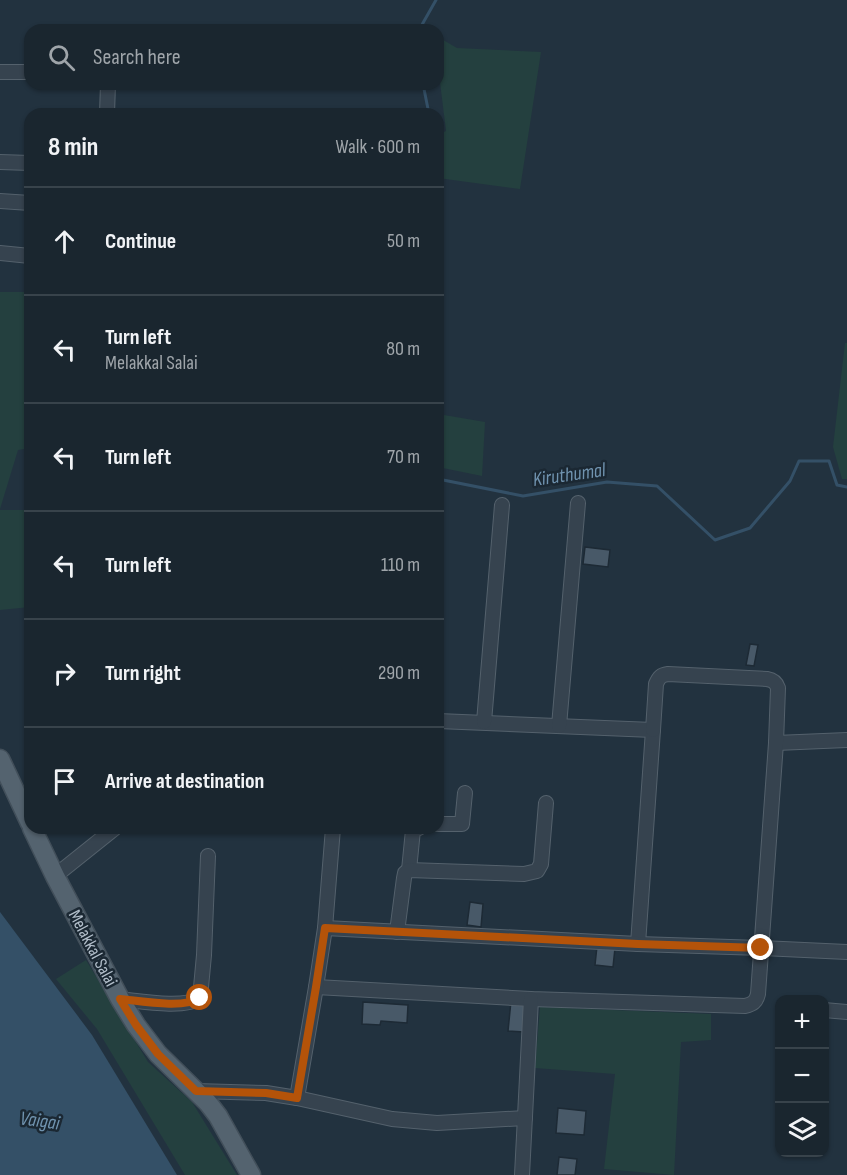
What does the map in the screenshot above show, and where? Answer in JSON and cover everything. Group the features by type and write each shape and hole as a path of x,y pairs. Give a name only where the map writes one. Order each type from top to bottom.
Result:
{"main road":[{"path":"0,759 24,810"},
{"name":"Melakkal Salai","path":"35,834 120,999 136,1025 158,1054 208,1103 218,1116 251,1175"}],"street":[{"path":"0,72 24,72"},
{"path":"106,108 108,90"},
{"path":"0,162 24,163"},
{"path":"0,201 24,203"},
{"path":"0,253 24,255"},
{"path":"559,726 578,503"},
{"path":"484,722 502,505"},
{"path":"316,987 531,999 752,1005 758,994 776,743 778,688 772,680 668,674 658,678 638,944"},
{"path":"444,721 653,730"},
{"path":"776,743 847,740"},
{"path":"444,824 462,824 465,793"},
{"path":"397,932 405,873 410,870 524,874 537,871 541,864 546,803"},
{"path":"55,876 108,834"},
{"path":"297,1098 325,928 333,834"},
{"path":"410,870 414,834"},
{"path":"120,999 184,1004 195,1002 200,998 208,856"},
{"path":"325,928 847,952"},
{"path":"522,1175 531,999"},
{"path":"829,1010 847,1012"},
{"path":"196,1091 266,1093 392,1119 437,1123 525,1118"}],"green space":[{"path":"444,40 457,48 541,52 520,189 444,179 444,132 446,131 441,90 444,90"},
{"path":"0,292 24,292 24,449 18,450 0,509"},
{"path":"845,343 847,343 847,479 842,479 833,447"},
{"path":"444,415 485,422 482,476 444,468"},
{"path":"0,510 24,510 24,608 0,610"},
{"path":"86,960 148,1062 192,1102 237,1175 185,1175 97,1029 56,979"},
{"path":"540,1007 711,1014 711,1040 681,1042 674,1175 604,1169 615,1074 535,1068"}],"water":[{"name":"Vaigai","path":"0,912 92,1035 177,1175 0,1175"}],"building":[{"path":"585,547 610,550 608,567 583,564"},
{"path":"750,644 758,645 754,666 746,665"},
{"path":"470,902 483,904 481,927 467,925"},
{"path":"597,946 615,948 613,967 595,965"},
{"path":"511,1001 527,1003 524,1032 508,1031"},
{"path":"363,1002 408,1005 407,1023 381,1021 380,1025 362,1024"},
{"path":"558,1108 586,1111 584,1135 556,1133"},
{"path":"559,1157 577,1159 575,1175 557,1175"}],"waterway":[{"name":"Kiruthumal","path":"422,24 436,0"},
{"name":"Kiruthumal","path":"424,90 428,108"},
{"name":"Kiruthumal","path":"444,480 523,496 607,482 657,486 715,540 750,528 790,481 799,461 829,461 837,485 847,487"}],"route":[{"path":"200,998 195,1002 184,1004 120,999 158,1054 196,1091 266,1093 297,1098 325,928 761,948"}]}
